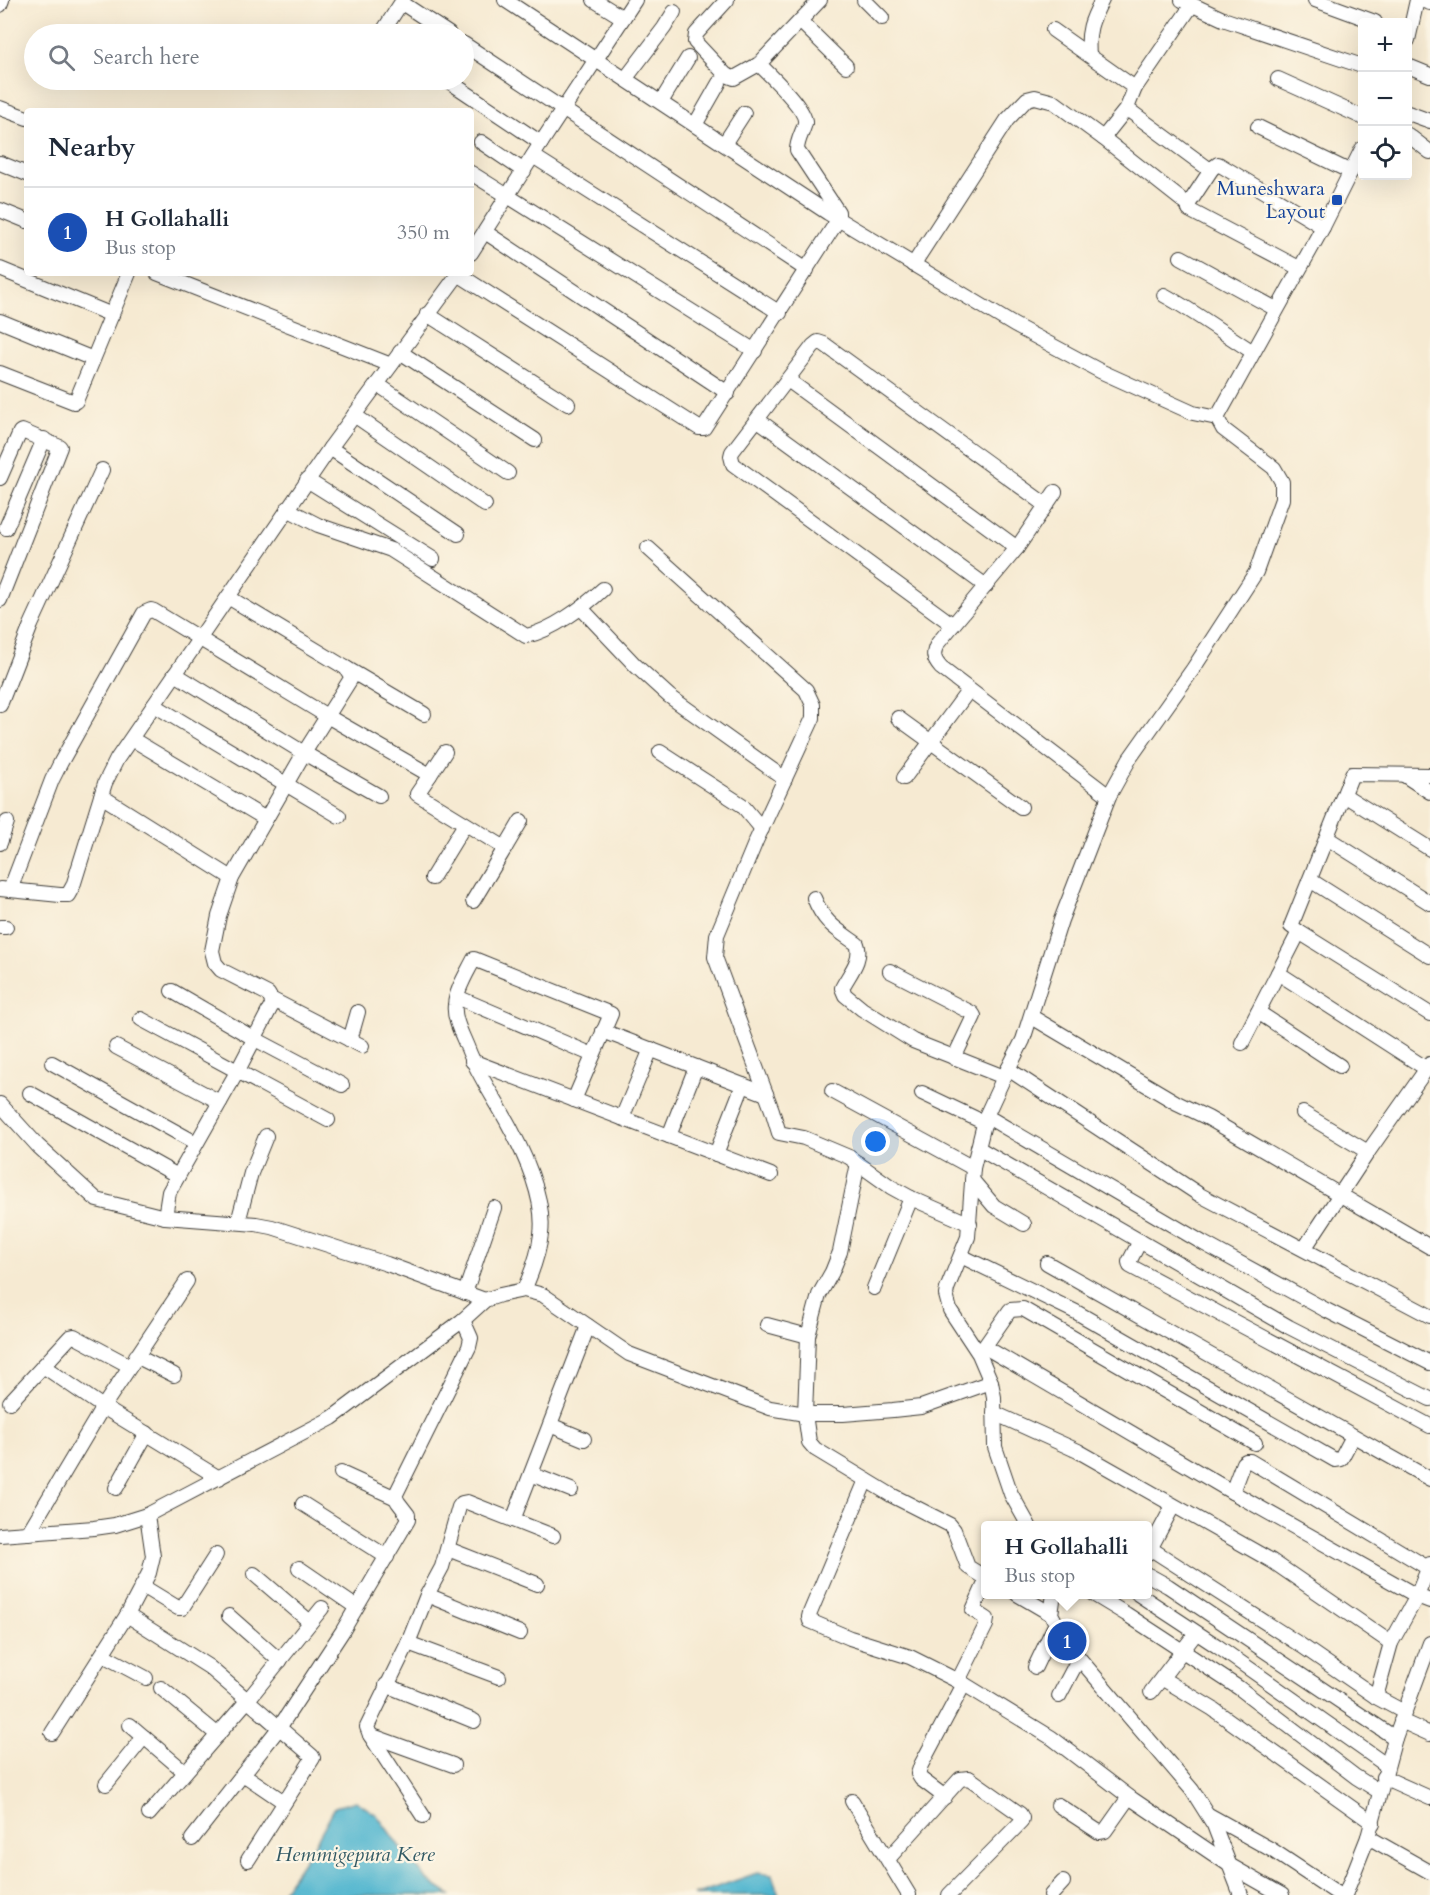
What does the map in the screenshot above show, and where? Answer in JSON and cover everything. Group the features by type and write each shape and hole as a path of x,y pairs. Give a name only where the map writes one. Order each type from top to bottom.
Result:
{"street":[{"path":"0,5 2,0"},
{"path":"506,0 838,220 1014,325 1100,371 1193,413 1217,418 1223,429 1274,468 1282,482 1282,499 1256,572 1193,669 1130,758 1109,796 1061,920 1032,1017 986,1120 978,1148 966,1245 946,1289 947,1304 982,1350 994,1397 994,1441 1000,1466 1011,1494 1026,1521"},
{"path":"594,0 623,18"},
{"path":"474,249 635,0"},
{"path":"727,0 696,34 695,42 726,75 734,78 759,63 820,0"},
{"path":"864,0 882,18"},
{"path":"1089,55 1087,39 1090,23 1102,0"},
{"path":"1315,0 1364,18"},
{"path":"1412,24 1419,0 1430,3"},
{"path":"388,24 402,1 435,24"},
{"path":"1102,138 1127,108 1135,88 1187,2 1223,19 1358,65"},
{"path":"626,78 674,12"},
{"path":"800,21 846,66"},
{"path":"1053,30 1135,88"},
{"path":"474,51 807,270"},
{"path":"661,102 688,58"},
{"path":"461,276 699,428 706,427 838,220 838,212 797,150 805,117 759,63"},
{"path":"1412,68 1430,75"},
{"path":"1278,79 1358,115"},
{"path":"695,125 719,83"},
{"path":"462,90 541,143"},
{"path":"914,265 1007,120 1027,99 1035,97 1054,102 1188,205 1191,212 1299,268"},
{"path":"0,108 24,117"},
{"path":"1127,108 1211,170"},
{"path":"724,144 744,113"},
{"path":"1412,115 1430,121"},
{"path":"1258,127 1351,172"},
{"path":"1412,139 1430,152"},
{"path":"481,142 524,171"},
{"path":"533,156 780,313"},
{"path":"1217,418 1323,227 1358,157"},
{"path":"0,163 24,173"},
{"path":"1188,205 1211,170 1218,164 1323,227"},
{"path":"474,174 754,351"},
{"path":"0,210 24,220"},
{"path":"484,232 728,393"},
{"path":"1181,256 1276,309"},
{"path":"0,269 112,315"},
{"path":"0,373 75,402 128,276"},
{"path":"165,276 391,365"},
{"path":"430,775 327,716 199,639 154,611 151,610 144,613 61,762 5,890 68,895 73,886 105,783 117,759 132,739 154,705 175,674 199,639 228,597 287,509 456,276"},
{"path":"1164,295 1196,313 1253,352"},
{"path":"427,314 568,404"},
{"path":"0,321 93,359"},
{"path":"953,625 736,467 731,460 732,452 813,346 818,342 824,344 1046,505"},
{"path":"400,352 535,440"},
{"path":"788,380 1017,548"},
{"path":"377,384 508,473"},
{"path":"354,415 485,505"},
{"path":"758,420 986,586"},
{"path":"0,478 20,432 24,431 58,445 60,448 0,600"},
{"path":"28,529 2,529 44,439"},
{"path":"330,448 458,534"},
{"path":"0,705 31,625 102,470"},
{"path":"308,480 433,559"},
{"path":"1055,492 1017,548 934,649 933,656 941,668 1109,796"},
{"path":"287,509 318,525 391,550 526,636 536,634 581,608 603,589"},
{"path":"648,548 806,690 814,712 717,935 715,957 779,1133 804,1138 858,1163 891,1187 911,1198 970,1224"},
{"path":"228,597 424,714"},
{"path":"581,608 636,666 669,696 785,779"},
{"path":"346,668 351,676 350,680 304,753 232,878 219,916 212,951 221,970 356,1043 358,1012"},
{"path":"175,674 379,796"},
{"path":"904,778 969,690"},
{"path":"154,705 339,816"},
{"path":"898,718 1021,807"},
{"path":"132,739 266,819"},
{"path":"445,752 417,794 505,848"},
{"path":"660,752 742,805 762,829"},
{"path":"1430,775 1352,774 1291,926 1430,1014"},
{"path":"1404,775 1430,792"},
{"path":"1344,795 1430,849"},
{"path":"101,796 232,878"},
{"path":"473,901 521,821"},
{"path":"0,843 7,822"},
{"path":"432,878 465,824"},
{"path":"1327,838 1430,903"},
{"path":"1310,880 1430,956"},
{"path":"814,898 825,920 857,944 859,948 859,956 842,988 845,995 862,1009 913,1041 954,1058 1006,1073 1200,1195 1430,1316"},
{"path":"1242,1043 1299,932"},
{"path":"524,1290 538,1254 542,1217 536,1187 510,1126 472,1061 456,1018 454,1006 474,958 611,1014 574,1100"},
{"path":"890,971 972,1012 974,1016 954,1058"},
{"path":"1278,973 1428,1067 1368,1152 1305,1249"},
{"path":"172,991 255,1039 342,1085"},
{"path":"457,997 593,1055"},
{"path":"165,1217 169,1192 273,1006 273,1000"},
{"path":"1258,1012 1340,1066"},
{"path":"1032,1017 1177,1103 1208,1118 1430,1247"},
{"path":"141,1019 328,1120"},
{"path":"603,1031 766,1094"},
{"path":"116,1047 220,1102"},
{"path":"622,1118 651,1050"},
{"path":"472,1061 771,1175"},
{"path":"52,1063 196,1143"},
{"path":"669,1136 696,1067"},
{"path":"716,1154 743,1085"},
{"path":"832,1091 973,1174 994,1206 1024,1224"},
{"path":"30,1093 178,1176"},
{"path":"922,1093 986,1120 1203,1243 1430,1363"},
{"path":"0,1104 38,1146 97,1200 165,1217 256,1224 300,1235 485,1300"},
{"path":"1303,1113 1368,1152"},
{"path":"238,1222 251,1173 266,1136"},
{"path":"978,1148 1289,1327 1430,1399"},
{"path":"858,1163 840,1252 819,1295 808,1336 805,1414 809,1442 811,1446 891,1495 953,1527 968,1566 981,1575"},
{"path":"874,1288 911,1198"},
{"path":"465,1293 494,1208"},
{"path":"1140,1241 1129,1263 1130,1266 1430,1426"},
{"path":"961,1256 1076,1312 1335,1460 1341,1459 1353,1436"},
{"path":"1047,1263 1430,1479"},
{"path":"28,1533 103,1407 187,1281"},
{"path":"0,1535 67,1531 115,1525 147,1515 340,1412 464,1320 485,1300 524,1290 543,1295 629,1354 770,1408 805,1414 843,1414 921,1407 991,1382"},
{"path":"982,1350 1010,1310 1023,1309 1255,1443"},
{"path":"396,1498 469,1347 471,1338 464,1320"},
{"path":"767,1325 808,1336"},
{"path":"513,1520 588,1326"},
{"path":"10,1402 70,1337 74,1336 133,1361 174,1375"},
{"path":"982,1350 1423,1598"},
{"path":"43,1366 103,1407 219,1478"},
{"path":"994,1413 1078,1451 1272,1562 1391,1643"},
{"path":"550,1425 584,1439"},
{"path":"116,1488 147,1434"},
{"path":"1232,1492 1243,1463 1250,1461 1429,1566 1423,1598 1391,1643 1376,1697"},
{"path":"192,1839 279,1728 387,1557 409,1518 396,1498 341,1473"},
{"path":"531,1474 571,1490"},
{"path":"866,1480 809,1620 850,1638 910,1657 961,1683 1052,1738 1128,1797 1231,1866 1282,1895"},
{"path":"423,1816 367,1727 442,1567 459,1507 462,1503 467,1502 553,1536"},
{"path":"303,1504 387,1557"},
{"path":"1152,1544 1173,1506"},
{"path":"52,1733 128,1615 152,1566 153,1556 147,1515"},
{"path":"448,1549 537,1584"},
{"path":"1152,1552 1302,1646 1402,1717 1430,1734"},
{"path":"142,1586 178,1608 182,1608 216,1555"},
{"path":"299,1568 356,1607"},
{"path":"254,1574 310,1622"},
{"path":"1152,1577 1395,1738"},
{"path":"945,1797 921,1779 918,1774 986,1625 987,1619 973,1610 981,1591"},
{"path":"427,1595 520,1633"},
{"path":"1025,1599 1054,1618 1079,1658 1180,1775 1209,1815 1241,1895"},
{"path":"1035,1667 1054,1618 1054,1599"},
{"path":"1101,1599 1239,1688 1356,1777 1380,1792"},
{"path":"1146,1599 1196,1633 1385,1771 1430,1798"},
{"path":"149,1814 248,1701 322,1608"},
{"path":"128,1615 202,1661 313,1757 248,1860"},
{"path":"229,1616 280,1660"},
{"path":"1168,1642 1182,1623"},
{"path":"1151,1692 1196,1633"},
{"path":"408,1643 500,1677"},
{"path":"1209,1815 1347,1894 1373,1823 1395,1738 1427,1662 1430,1643"},
{"path":"103,1655 146,1678"},
{"path":"1059,1696 1079,1658"},
{"path":"1163,1679 1213,1709 1373,1823"},
{"path":"386,1685 474,1720"},
{"path":"161,1688 218,1735"},
{"path":"130,1725 185,1772"},
{"path":"370,1735 453,1765"},
{"path":"106,1784 144,1737"},
{"path":"243,1774 284,1803"},
{"path":"888,1859 960,1779 969,1778 1020,1814 1022,1818 1021,1822 949,1895"},
{"path":"1058,1805 1099,1832 1105,1831 1128,1797"},
{"path":"852,1801 909,1895"},
{"path":"1368,1837 1430,1872"},
{"path":"1051,1895 1063,1882"}],"water":[{"name":"Hemmigepura Kere","path":"356,1801 377,1815 405,1854 430,1882 450,1895 280,1895 313,1847 335,1807"},
{"path":"757,1873 772,1875 779,1895 694,1895"}],"place":[{"name":"Muneshwara Layout","path":"1337,200"},
{"name":"H Gollahalli","path":"1067,1641"}]}
